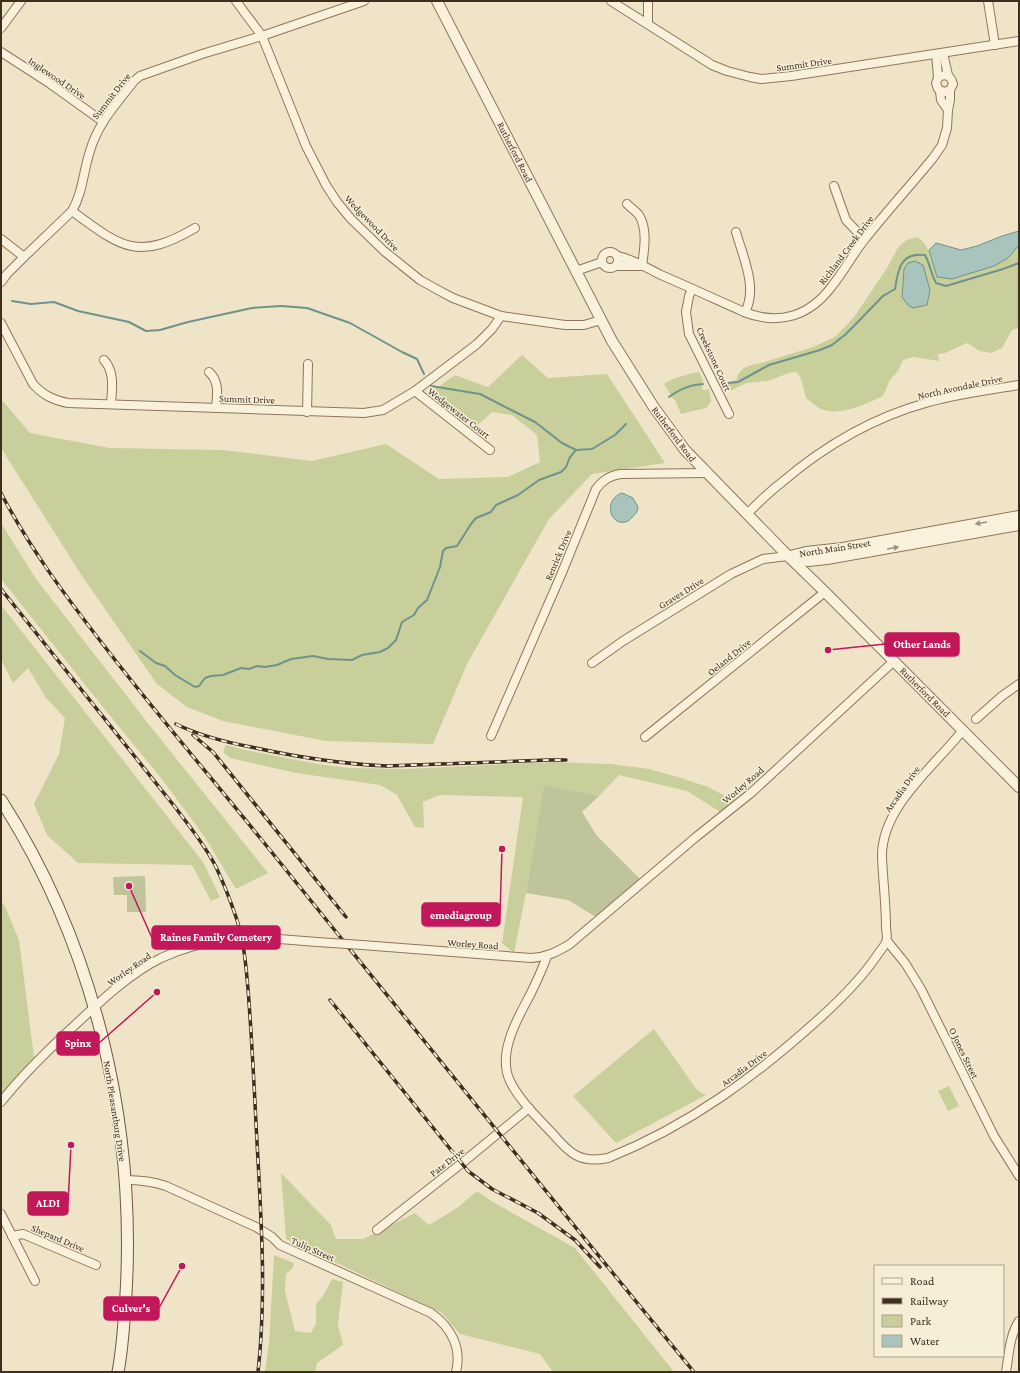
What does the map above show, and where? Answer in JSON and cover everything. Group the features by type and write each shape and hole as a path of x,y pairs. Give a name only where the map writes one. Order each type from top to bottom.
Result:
{"main road":[{"name":"North Pleasantburg Drive","path":"1,800 41,870 58,908 94,1007 110,1068 125,1180 128,1239 127,1276 121,1356 118,1372"}],"street":[{"path":"1,28 21,1"},
{"name":"Wedgewood Drive","path":"236,1 262,36 312,160 337,202 351,219 384,251 420,280 453,298 501,316 565,325 584,325 601,320"},
{"name":"Summit Drive","path":"1,282 24,257 72,211 78,202 90,150 102,121 134,80 140,76 202,54 262,36 364,1"},
{"name":"Rutherford Road","path":"437,1 601,320 622,358 653,406 685,450 788,556 1019,787"},
{"name":"Summit Drive","path":"611,1 712,65 732,73 761,79 791,76 1019,41"},
{"path":"648,1 648,24"},
{"path":"988,1 995,45"},
{"name":"Inglewood Drive","path":"1,52 49,83 102,121"},
{"name":"Richland Creek Drive","path":"617,256 629,258 642,266 692,289 758,317 777,319 788,318 800,313 821,299 832,287 864,239 933,158 942,145 947,128 950,90 953,84 939,54"},
{"name":"Richland Creek Drive","path":"939,54 938,77 936,83 940,91 941,100 948,110"},
{"path":"938,77 941,75 948,75"},
{"path":"940,91 947,92 950,90"},
{"path":"834,186 846,220 864,239"},
{"path":"627,204 638,214 642,223 645,242 642,266"},
{"path":"72,211 117,242 134,247 159,245 195,228"},
{"path":"736,232 750,283 750,304 745,312"},
{"path":"1,238 24,257"},
{"path":"576,271 602,262 606,253 611,252 617,256 618,263 616,266"},
{"name":"Richland Creek Drive","path":"602,262 608,268 613,268 616,266 642,266"},
{"name":"Creekstone Court","path":"692,289 686,312 690,334 729,414"},
{"name":"Summit Drive","path":"1,323 33,384 46,396 68,403 364,413 383,410 415,391 476,344 492,329 501,316"},
{"path":"104,360 110,369 112,376 111,404"},
{"path":"307,412 308,364"},
{"path":"209,372 218,385 216,408"},
{"name":"North Avondale Drive","path":"747,514 781,483 814,457 830,446 869,424 931,402 975,392 1019,385"},
{"name":"Wedgewater Court","path":"415,391 490,450"},
{"name":"Renrick Drive","path":"491,736 599,485 607,478 620,474 707,473"},
{"name":"North Main Street","path":"788,556 808,561 827,559 1012,524 1019,516"},
{"name":"Graves Drive","path":"592,663 623,641 731,574 763,559 788,556"},
{"name":"Oeland Drive","path":"645,737 825,592"},
{"name":"Worley Road","path":"1,1102 34,1064 94,1007 135,975 162,958 192,946 228,939 254,937 531,958 556,953 570,944 696,837 747,797 894,661"},
{"path":"976,719 1002,696 1019,684"},
{"name":"Arcadia Drive","path":"547,956 540,975 523,1006 513,1029 508,1046 506,1070 511,1084 529,1108 566,1148 573,1155 581,1158 599,1160 622,1152 670,1130 701,1112 748,1079 779,1054 855,986 865,973 886,941 886,907 882,856 883,845 888,829 900,806 917,782 952,745 963,730"},
{"name":"O Jones Street","path":"886,941 905,963 921,989 994,1136 1019,1176"},
{"name":"Pate Drive","path":"376,1230 462,1163 529,1108"},
{"name":"Tulip Street","path":"125,1180 157,1182 256,1227 272,1237 280,1245 431,1313 446,1326 454,1339 458,1357 456,1372"},
{"path":"1,1214 35,1281"},
{"name":"Shepard Drive","path":"12,1236 23,1234 96,1265"},
{"path":"1006,1372 1012,1336 1019,1321"}],"green space":[{"path":"917,237 928,249 937,277 1008,258 1019,245 1019,328 1012,330 1002,348 991,353 980,351 967,343 945,353 938,354 939,361 913,357 903,360 898,371 890,380 883,396 860,406 843,411 826,411 819,408 806,398 801,379 797,372 789,373 767,381 745,384 730,391 726,389 727,382 736,380 739,373 744,368 813,347 835,337 854,317 887,268 899,246 907,240"},
{"path":"522,355 548,378 607,374 665,463 592,474 549,519 467,664 433,744 326,741 223,721 187,707 157,684 82,576 1,448 1,399 30,433 110,448 223,450 312,461 386,444 439,479 508,477 540,462 537,435 512,415 492,412 478,425 431,392 455,375 488,387"},
{"path":"699,372 703,380 702,390 709,389 711,402 706,408 681,414 675,400 664,384 681,376"},
{"path":"1,523 36,579 147,722 268,873 236,889 204,836 161,778 1,579"},
{"path":"1,605 203,862 220,897 211,901 192,865 78,863 47,835 34,804 59,754 65,718 46,698 28,668 13,683 1,659"},
{"path":"226,745 318,764 349,768 406,769 552,762 611,764 649,769 678,777 708,787 735,801 720,812 687,791 619,775 599,796 544,786 526,893 514,953 502,943 523,797 440,795 423,802 424,828 415,827 397,795 380,785 296,773 230,758 223,752"},
{"path":"544,785 599,796 582,812 597,836 640,879 596,917 568,900 526,893"},
{"path":"145,876 146,912 127,912 127,895 114,895 113,877"},
{"path":"1,900 19,940 34,1057 1,1095"},
{"path":"654,1029 697,1090 706,1095 616,1143 573,1096"},
{"path":"949,1086 959,1106 948,1111 938,1091"},
{"path":"281,1173 331,1225 336,1239 363,1239 415,1213 429,1225 457,1208 477,1191 493,1202 575,1248 674,1372 553,1372 540,1354 460,1334 442,1313 286,1239"},
{"path":"274,1255 294,1263 293,1268 286,1274 285,1291 295,1331 311,1333 316,1324 316,1304 323,1296 332,1279 343,1282 338,1325 343,1345 317,1363 315,1372 265,1372 269,1343"}],"water":[{"path":"1019,231 1019,245 1008,258 994,266 952,279 937,277 929,250 936,243 961,250"},
{"path":"915,261 923,265 930,290 927,305 913,308 908,305 902,297 904,269 908,263"},
{"path":"622,493 633,498 638,507 637,512 628,521 622,522 617,521 614,518 610,507 616,497"}],"waterway":[{"path":"729,383 738,382 769,365 832,345 846,334 883,296 895,289 899,269 905,259 910,256 925,255 936,283 946,286 1019,263"},
{"path":"12,301 31,304 54,302 78,311 129,322 146,331 160,330 188,322 252,308 281,306 307,308 350,323 417,359 424,374"},
{"path":"669,397 685,388 703,384"},
{"path":"431,386 480,394 535,422 562,443 576,450 592,449 615,435 626,424"},
{"path":"140,651 156,663 165,666 175,675 195,687 199,686 205,678 223,675 241,668 249,669 257,666 265,667 277,665 291,659 313,656 328,659 352,660 362,655 380,652 388,648 396,640 402,622 414,615 418,608 427,600 440,567 443,551 446,548 457,546 476,518 491,512 496,505 518,495 539,480 561,472 566,467 570,457 576,450"}],"railway":[{"path":"1,493 24,534 50,573 124,671 694,1372"},
{"path":"1,589 197,836 216,867 237,920 243,945 248,989 262,1238 261,1339 258,1372"},
{"path":"176,724 203,735 232,743 302,757 353,764 387,766 566,760"},
{"path":"193,735 213,752 346,917"},
{"path":"330,1000 468,1171 492,1189 538,1213 575,1240 600,1267"}],"place":[{"name":"Other Lands","path":"828,650"},
{"name":"emediagroup","path":"502,849"},
{"name":"Raines Family Cemetery","path":"129,886"},
{"name":"Spinx","path":"157,992"},
{"name":"ALDI","path":"71,1145"},
{"name":"Culver's","path":"182,1266"}]}
